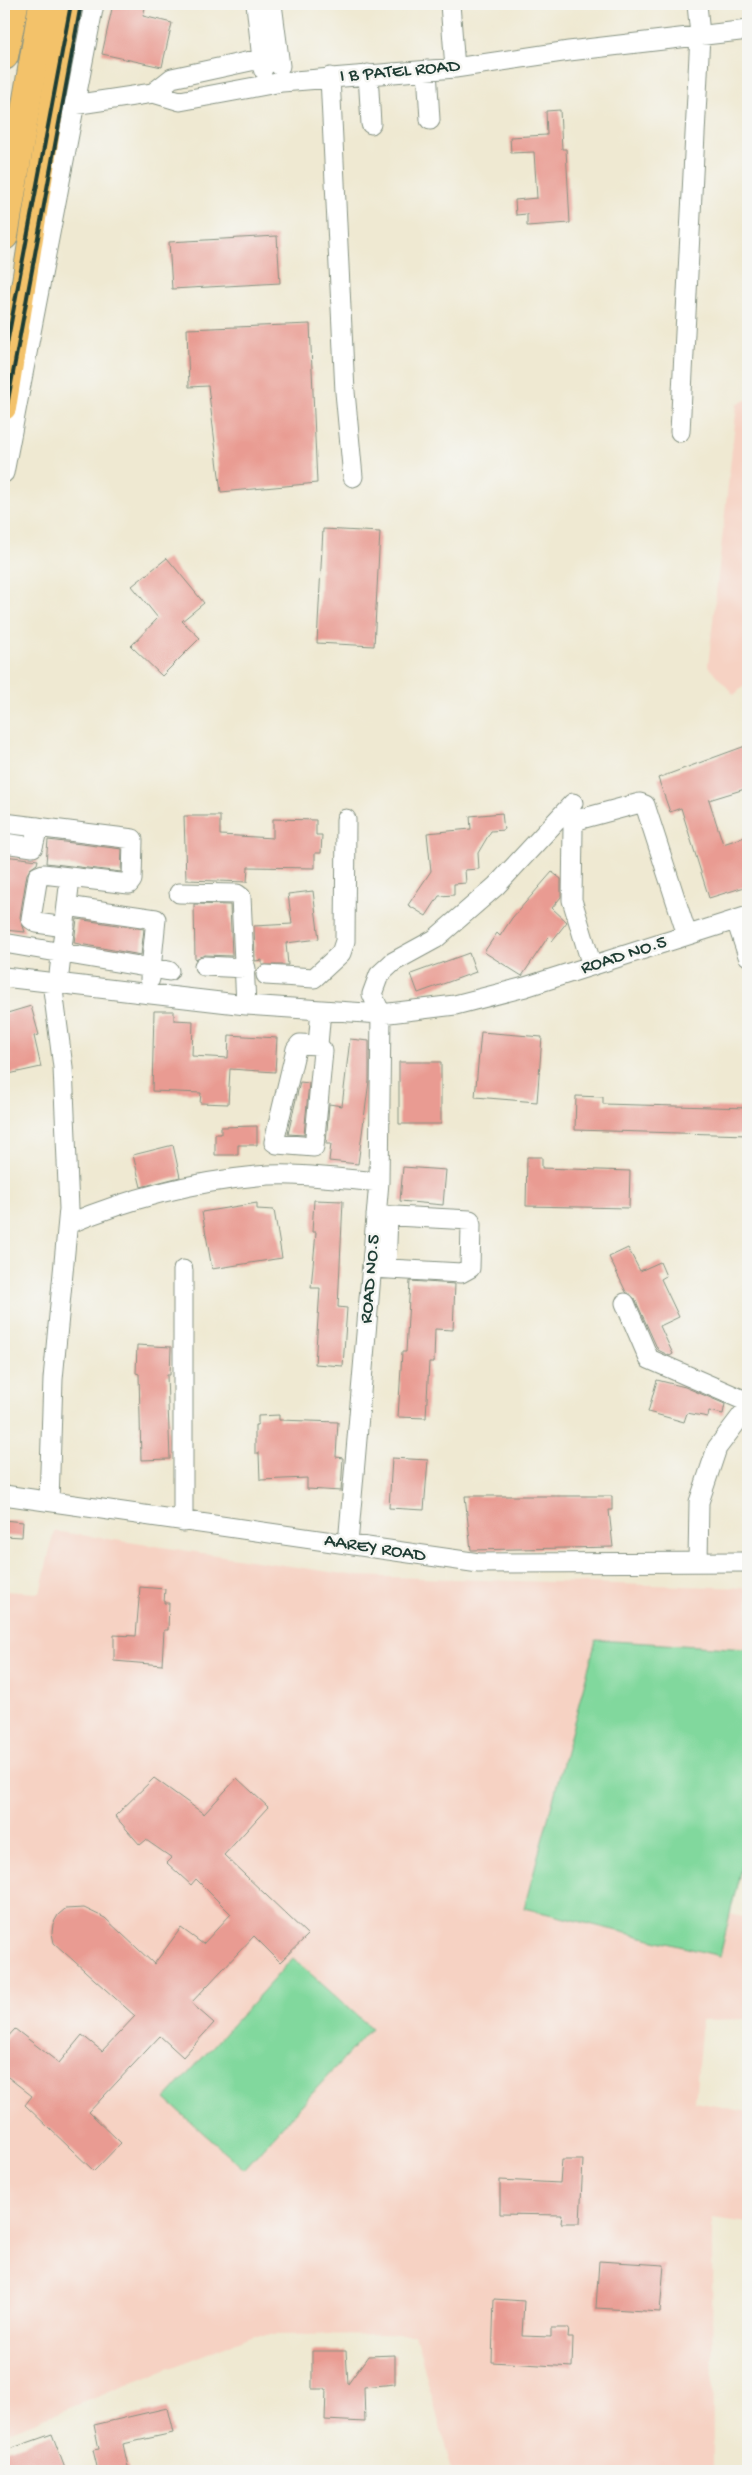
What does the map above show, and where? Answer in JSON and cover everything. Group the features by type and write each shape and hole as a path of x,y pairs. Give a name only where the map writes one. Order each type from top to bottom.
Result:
{"highway":[{"path":"4,56 14,4"},
{"path":"4,236 43,4"}],"main road":[{"path":"4,408 64,106 68,4"}],"street":[{"path":"4,473 64,106 94,4"},
{"path":"256,4 270,56"},
{"path":"272,4 270,56 273,84"},
{"path":"450,4 454,68"},
{"path":"680,432 700,35 697,4"},
{"name":"I B PATEL ROAD","path":"64,106 153,94 180,101 273,84 330,77 454,68 748,30"},
{"path":"153,94 172,78 270,56"},
{"path":"427,70 430,120"},
{"path":"368,74 371,124"},
{"path":"330,77 345,392 353,477"},
{"name":"ROAD NO.5","path":"348,1544 379,1269 382,1215 379,1182 381,1014 372,994 379,975 393,962 435,939 496,886 573,803"},
{"path":"592,966 572,900 573,828 577,820 640,803 645,805 688,936"},
{"path":"266,975 314,978 341,953 345,941 346,819"},
{"path":"4,823 133,839 132,880 129,884 43,874 38,876 30,916 32,921 65,927"},
{"path":"4,843 33,847 38,827"},
{"path":"49,1501 52,1379 69,1209 63,1067 55,983 62,952 70,878"},
{"path":"179,893 237,894 241,897 246,968 246,1005"},
{"path":"67,906 156,919 160,969 148,995"},
{"path":"742,918 746,944"},
{"name":"ROAD NO.5","path":"4,977 246,1005 381,1014 455,1005 525,987 742,918"},
{"path":"4,943 160,969"},
{"path":"204,966 246,968"},
{"path":"314,978 318,1045 323,1051 316,1144 314,1147 277,1144 274,1140 296,1049 300,1044 318,1045"},
{"path":"306,1177 309,1147"},
{"path":"68,1224 98,1212 175,1189 258,1176 379,1182"},
{"path":"379,1269 461,1273 470,1268 470,1220 382,1215"},
{"path":"183,1270 183,1522"},
{"path":"625,1303 649,1359 748,1402"},
{"path":"698,1562 699,1502 717,1448 748,1407"},
{"name":"AAREY ROAD","path":"4,1495 479,1563 748,1562"}],"shaded area":[{"path":"748,399 748,682 734,695 708,666 737,404"},
{"path":"54,1531 357,1576 748,1588 748,1838 730,1914 748,1918 748,2019 702,2020 695,2102 748,2112 748,2223 712,2218 713,2471 452,2471 415,2334 253,2335 4,2434 4,1591 40,1593"}],"green space":[{"path":"596,1640 748,1649 748,1838 720,1956 524,1908"},
{"path":"293,1958 371,2028 244,2169 165,2099"}],"building":[{"path":"113,4 146,4 143,16 172,23 162,67 102,54"},
{"path":"560,110 562,149 566,149 570,223 527,226 527,214 516,215 515,200 537,198 534,152 511,153 510,137 547,135 546,111"},
{"path":"277,236 280,283 172,289 169,242"},
{"path":"310,324 317,483 221,492 208,386 189,387 187,329"},
{"path":"323,529 380,532 374,646 317,643"},
{"path":"167,558 204,603 182,621 200,638 162,676 131,646 158,618 132,586"},
{"path":"748,745 748,788 709,800 723,844 748,836 748,886 709,898 681,808 670,812 658,778"},
{"path":"502,813 504,830 491,831 478,853 479,869 465,870 466,883 454,884 454,895 439,896 426,916 408,905 431,871 427,833 471,829 470,816"},
{"path":"184,816 220,816 220,835 273,838 273,819 316,820 316,835 322,835 321,853 315,853 315,868 248,867 247,882 186,880"},
{"path":"48,840 122,849 121,872 46,863"},
{"path":"4,856 38,860 37,864 27,874 20,917 25,932 4,930"},
{"path":"552,872 561,879 561,897 552,908 567,922 552,941 548,937 522,976 484,952 497,933 500,936 512,918"},
{"path":"313,891 319,939 286,943 288,965 262,965 262,960 255,961 254,926 292,924 288,894"},
{"path":"194,904 230,905 232,956 205,955 195,959"},
{"path":"77,919 144,929 141,955 74,943"},
{"path":"469,953 476,972 418,993 411,974"},
{"path":"31,1006 39,1035 34,1036 41,1067 4,1075 4,1014"},
{"path":"154,1011 174,1011 174,1020 193,1021 192,1056 228,1058 229,1035 277,1038 275,1072 230,1069 228,1104 200,1103 201,1093 152,1091"},
{"path":"481,1032 542,1037 537,1102 475,1097"},
{"path":"350,1039 369,1041 369,1081 358,1164 329,1161 331,1144 326,1144 329,1104 342,1106"},
{"path":"399,1062 441,1062 441,1124 399,1124"},
{"path":"300,1082 309,1083 304,1135 288,1134"},
{"path":"576,1096 603,1097 603,1104 748,1108 748,1135 575,1130"},
{"path":"257,1126 257,1145 238,1145 238,1155 215,1155 215,1134 221,1134 221,1127"},
{"path":"173,1145 180,1177 141,1187 133,1155"},
{"path":"527,1157 542,1157 542,1168 630,1171 629,1208 526,1206"},
{"path":"403,1167 446,1170 443,1205 400,1201"},
{"path":"314,1200 343,1201 338,1307 347,1308 343,1366 315,1364 320,1288 311,1288 316,1232 312,1232"},
{"path":"257,1203 257,1209 274,1210 282,1258 212,1269 202,1212"},
{"path":"628,1248 640,1271 660,1262 666,1276 661,1279 679,1317 660,1326 673,1354 670,1356 658,1350 635,1299 626,1292 609,1257"},
{"path":"410,1281 455,1284 453,1330 435,1329 434,1362 429,1362 426,1418 398,1417 402,1352 406,1352"},
{"path":"137,1345 171,1347 170,1375 167,1375 170,1459 141,1460 139,1374 136,1373"},
{"path":"657,1380 685,1387 725,1404 723,1414 709,1411 708,1417 687,1413 684,1422 648,1412"},
{"path":"279,1415 279,1420 338,1422 336,1457 343,1458 341,1491 307,1489 307,1478 260,1480 259,1453 255,1453 255,1425 258,1425 258,1416"},
{"path":"392,1458 428,1460 424,1510 389,1508"},
{"path":"465,1496 612,1496 612,1510 609,1510 613,1547 471,1550"},
{"path":"4,1520 23,1522 22,1537 4,1536"},
{"path":"140,1587 165,1589 164,1603 169,1603 168,1630 164,1630 162,1665 114,1661 114,1635 136,1636"},
{"path":"154,1778 204,1814 237,1778 268,1807 224,1855 308,1935 280,1962 254,1936 191,2003 214,2023 183,2057 160,2036 89,2112 121,2143 94,2171 25,2105 32,2096 4,2074 4,2041 15,2029 59,2063 82,2035 102,2051 135,2016 54,1943 53,1924 58,1915 65,1909 84,1908 105,1918 154,1964 181,1928 203,1944 231,1914 196,1879 191,1885 167,1863 172,1858 146,1840 140,1845 115,1816"},
{"path":"562,2160 583,2160 580,2223 561,2223 562,2215 500,2214 500,2180 560,2183"},
{"path":"599,2261 664,2265 660,2312 596,2308"},
{"path":"494,2299 524,2301 522,2336 551,2337 551,2328 569,2328 568,2338 573,2338 572,2367 492,2362"},
{"path":"312,2351 346,2351 348,2384 368,2356 395,2355 395,2384 364,2387 365,2422 325,2420 326,2389 312,2389"},
{"path":"167,2408 173,2433 123,2444 129,2471 98,2471 93,2450 99,2449 94,2425"},
{"path":"52,2434 66,2471 4,2471 4,2451"}],"railway":[{"path":"4,360 71,4"},
{"path":"4,422 81,4"}]}
